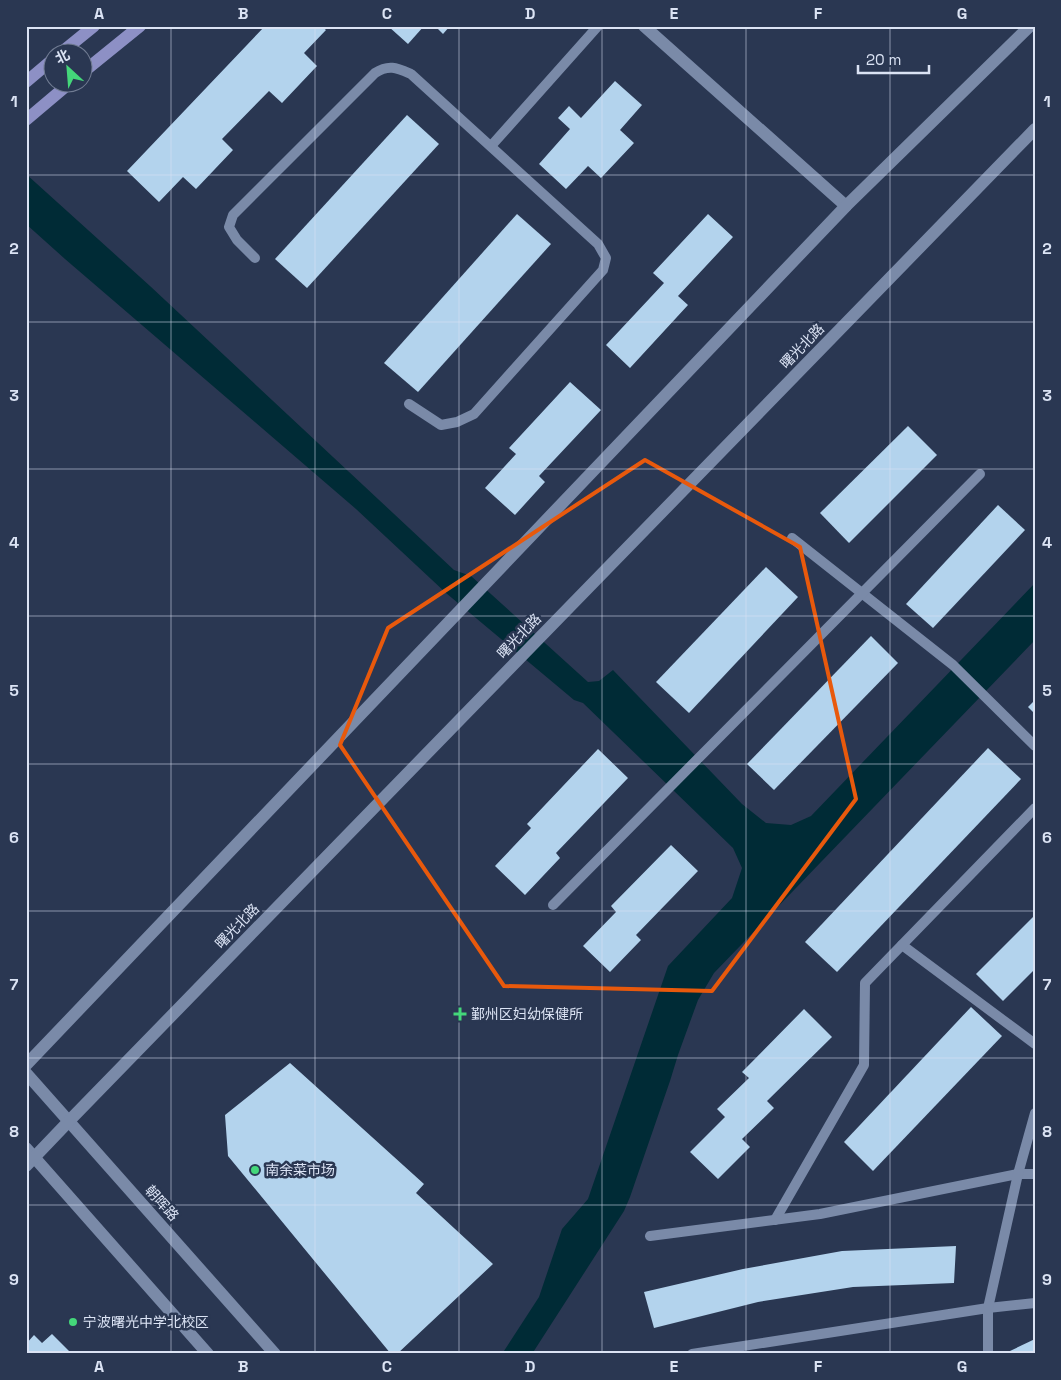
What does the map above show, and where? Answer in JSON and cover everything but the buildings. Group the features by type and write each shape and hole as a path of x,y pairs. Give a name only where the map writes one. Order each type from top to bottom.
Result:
{"main road":[{"path":"74,42 94,26"},
{"path":"92,65 140,26"},
{"path":"644,26 846,206"},
{"path":"26,1065 846,206 1030,26"},
{"path":"26,82 42,68"},
{"path":"28,118 59,92"},
{"name":"曙光北路","path":"29,1157 69,1120 1035,129"},
{"name":"朝晖路","path":"26,1072 275,1354"},
{"path":"29,1157 208,1354"}],"lane":[{"path":"491,146 598,26"},
{"path":"255,258 237,240 230,227 233,215 375,73 384,67 398,68 411,74 598,244 606,258 603,270 474,414 457,422 441,425 410,404"},
{"path":"553,905 980,474"},
{"path":"792,538 953,665 1035,746"},
{"path":"775,1220 864,1065 865,983 1035,808"},
{"path":"902,945 1035,1044"},
{"path":"988,1354 988,1308 1018,1174 1035,1113"},
{"path":"650,1236 820,1214 1018,1174 1035,1174"},
{"path":"693,1353 988,1308 1035,1303"}],"highlighted area":[{"path":"645,460 800,547 856,799 712,991 504,986 340,745 388,628"}],"water":[{"path":"26,174 150,286 454,570 471,576 588,682 599,681 613,670 742,804 766,823 791,825 811,816 1035,583 1035,640 714,973 698,1000 624,1211 532,1354 502,1354 539,1297 562,1229 588,1199 668,966 732,898 742,868 733,848 583,703 574,700 446,593 356,509 26,224"}],"place":[{"name":"鄞州区妇幼保健所","path":"460,1014"},
{"name":"南余菜市场","path":"255,1170"},
{"name":"宁波曙光中学北校区","path":"73,1322"}]}
